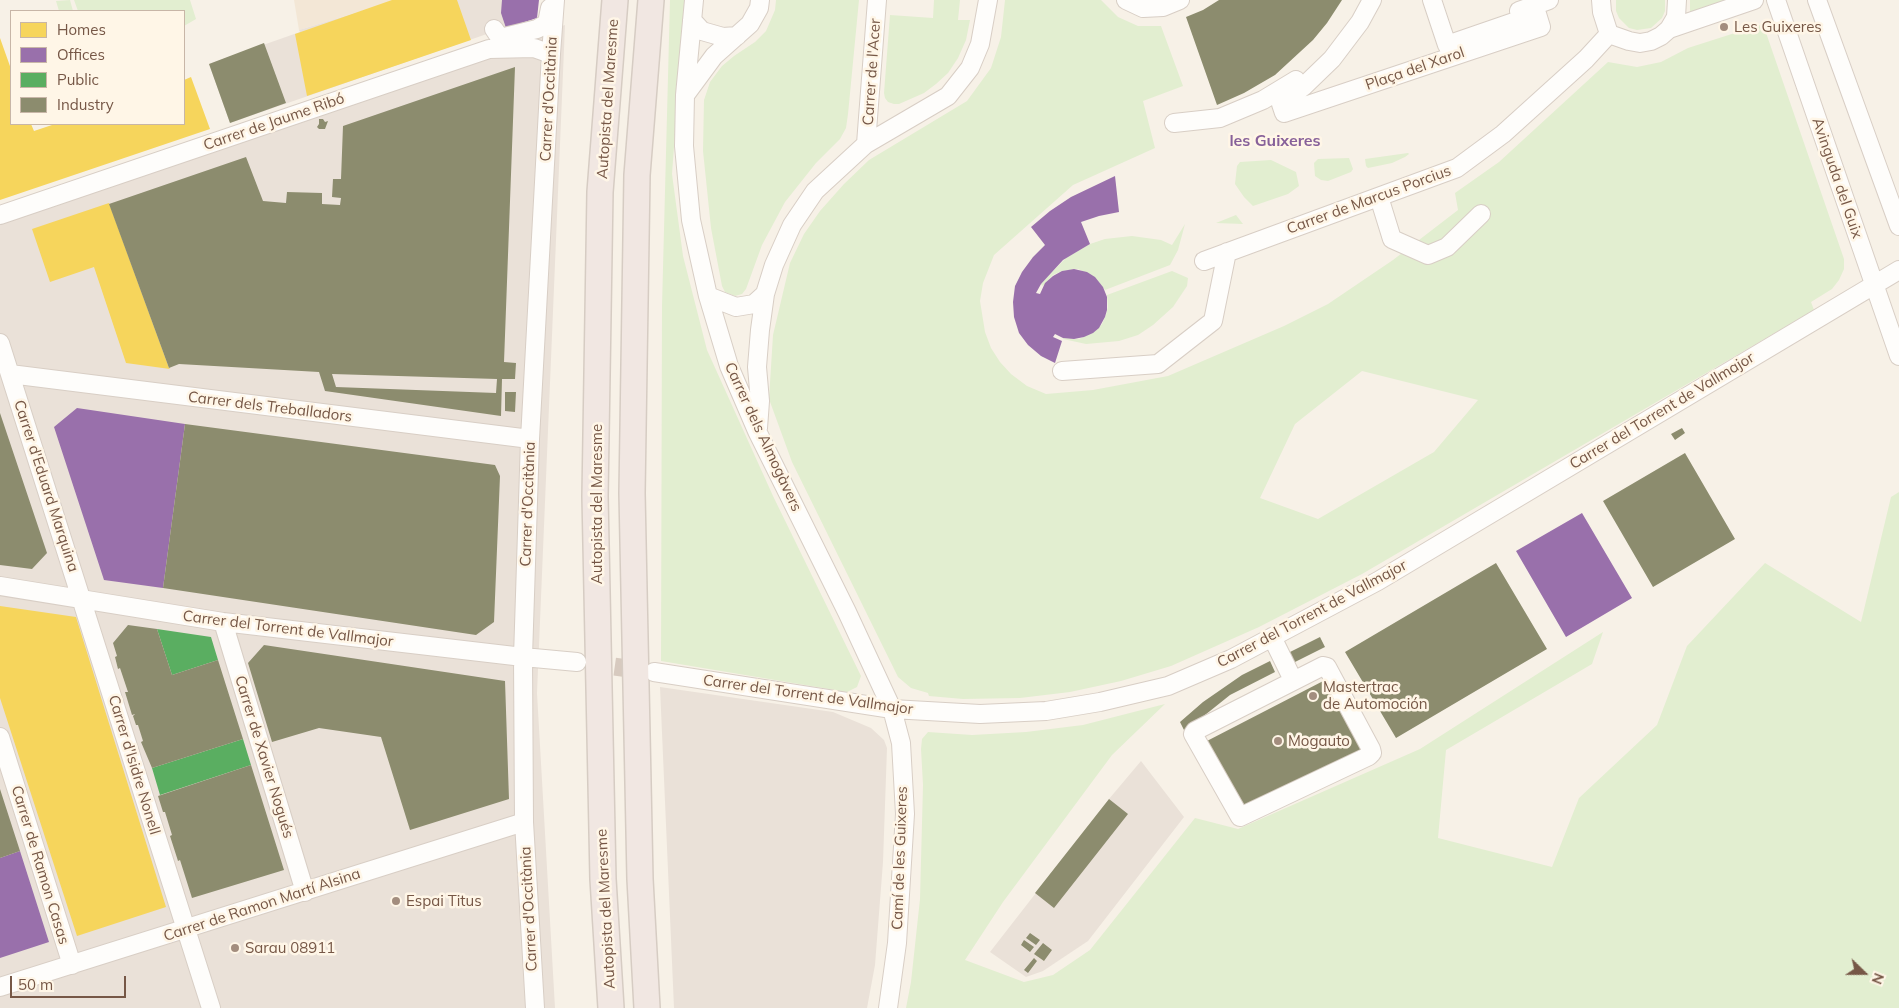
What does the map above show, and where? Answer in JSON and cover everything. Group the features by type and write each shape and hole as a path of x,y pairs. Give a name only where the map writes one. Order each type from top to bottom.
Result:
{"highway":[{"name":"Autopista del Maresme","path":"611,1008 603,879 595,496 600,192 616,0"},
{"path":"647,1008 640,879 632,493 637,175 651,0"}],"street":[{"path":"489,49 488,31 500,38 537,29 547,23 551,0"},
{"name":"Carrer d'Occitània","path":"535,1008 524,822 523,657 530,440 555,0"},
{"name":"Carrer dels Almogàvers","path":"694,0 685,95 684,146 692,220 708,296 729,366 757,432 847,612 892,709"},
{"path":"685,95 714,56 750,24 759,8 760,0"},
{"name":"Carrer de l'Acer","path":"866,144 877,0"},
{"path":"757,432 760,400 757,367 765,294 774,265 792,225 816,191 866,144 948,96 970,68 980,44 988,0"},
{"path":"1126,0 1143,8 1163,7 1180,0"},
{"path":"1174,123 1220,118 1263,100 1297,80 1325,55 1350,18 1359,0"},
{"name":"Plaça del Xarol","path":"1372,0 1360,22 1332,59 1303,87 1281,104 1284,113 1540,27 1537,14 1447,45 1432,0"},
{"path":"1444,0 1455,33 1549,0"},
{"path":"1601,0 1608,34 1629,41 1640,42 1651,41 1669,29 1754,0"},
{"path":"1669,29 1676,17 1677,0"},
{"name":"Avinguda del Guix","path":"1776,0 1899,356"},
{"path":"1817,0 1899,226"},
{"path":"692,20 702,30 723,37 737,36"},
{"name":"Carrer de Marcus Porcius","path":"1204,261 1457,168 1503,134 1586,59 1608,34"},
{"name":"Carrer de Jaume Ribó","path":"0,215 489,49 534,48 551,54"},
{"path":"1379,198 1392,239 1428,255 1447,247 1481,214"},
{"path":"1062,371 1158,364 1213,321 1227,252"},
{"name":"Carrer del Torrent de Vallmajor","path":"654,672 892,709 980,714 1046,712 1168,686 1231,659 1378,580 1899,270"},
{"path":"708,296 736,307 754,304 765,294"},
{"name":"Carrer d'Eduard Marquina","path":"0,343 83,600"},
{"name":"Carrer dels Treballadors","path":"10,374 530,440"},
{"name":"Carrer del Torrent de Vallmajor","path":"0,586 223,622 577,662"},
{"name":"Carrer d'Isidre Nonell","path":"83,600 211,1008"},
{"name":"Carrer de Xavier Nogués","path":"223,622 305,892"},
{"path":"1272,637 1293,680"},
{"path":"1323,666 1327,667 1372,753 1240,817 1193,734 1195,731 1293,680 1323,666"},
{"name":"Camí de les Guixeres","path":"888,1008 897,943 905,814 901,743 892,709"},
{"name":"Carrer de Ramon Casas","path":"0,737 72,965"},
{"name":"Carrer de Ramon Martí Alsina","path":"0,987 524,822"}],"shaded area":[{"path":"294,0 398,0 299,30"},
{"path":"398,0 535,0 533,18 230,123 209,64 300,32 299,30"},
{"path":"565,25 537,693 555,1008 0,1008 0,218"},
{"path":"660,687 833,712 871,728 884,740 887,748 883,862 875,965 867,1008 674,1008"},
{"path":"1141,761 1184,817 1088,941 1043,971 1026,977 990,952 1109,799"}],"green space":[{"path":"70,0 73,10 59,10 56,1"},
{"path":"74,0 190,0 196,19 185,25 185,10 78,10"},
{"path":"670,0 685,0 672,174 683,256 707,350 773,496 861,676 857,687 847,692 661,661 662,306"},
{"path":"776,0 859,0 848,114 846,128 840,139 816,163 785,202 762,245 746,289 742,294 735,296 725,292 722,286 711,228 703,151 704,100 710,82 722,66 755,42 766,31 775,10"},
{"path":"934,0 960,0 958,20 970,20 966,40 958,58 948,73 924,93 899,104 888,102 884,93 890,15 933,18"},
{"path":"1005,0 1101,0 1118,17 1138,26 1161,26 1183,86 1143,101 1155,148 1073,185 994,255 983,283 980,301 985,332 991,348 1011,374 1027,386 1046,394 1093,390 1168,376 1284,326 1328,304 1393,260 1458,210 1455,193 1499,162 1608,62 1637,67 1661,62 1688,48 1763,24 1844,259 1844,269 1832,289 1811,302 1814,310 1362,574 1259,627 1171,666 1121,681 1070,692 1020,698 963,699 929,696 928,693 911,688 898,677 792,462 769,399 773,335 790,263 804,234 820,211 869,160 967,101 991,68 1001,37","holes":["1362,371 1478,400 1434,452 1318,519 1260,498 1295,424"]},
{"path":"1616,0 1665,0 1665,11 1662,18 1651,28 1637,30 1629,28 1619,18 1616,11"},
{"path":"1690,0 1726,0 1690,12"},
{"path":"1408,153 1405,157 1392,163 1368,168 1366,166 1365,159"},
{"path":"1349,158 1353,169 1351,172 1328,181 1321,180 1315,176 1314,163 1318,159"},
{"path":"1271,160 1296,172 1299,186 1288,194 1253,206 1235,184 1237,166 1240,162"},
{"path":"1236,215 1243,224 1216,223"},
{"path":"1185,224 1178,250 1170,265 1105,290 1093,276 1078,269 1062,271 1053,275 1043,286 1040,284 1066,258 1090,244 1105,239 1132,236 1161,240 1172,245"},
{"path":"1172,271 1188,278 1187,286 1173,307 1153,325 1138,335 1119,341 1086,344 1063,339 1079,339 1095,331 1102,324 1108,307 1107,295"},
{"path":"1899,492 1899,1008 906,1008 911,982 920,899 923,785 921,749 922,739 928,732 972,735 1026,732 1083,725 1165,704 1112,755 1003,902 965,960 1024,982 1053,975 1090,950 1195,818 1238,829 1420,749 1603,632 1592,664 1446,750 1438,838 1552,867 1579,798 1657,725 1687,646 1765,563 1861,622 1891,497"}],"building: Homes":[{"path":"392,0 457,0 471,40 307,96 295,34"},
{"path":"0,38 10,66 10,125 31,125 34,131 52,125 185,125 185,80 191,77 210,129 0,200"},
{"path":"109,203 170,369 126,363 94,267 50,282 32,229"},
{"path":"0,606 76,617 166,907 77,936 0,698"}],"building: Offices":[{"path":"502,0 539,0 537,18 506,28 501,13"},
{"path":"1115,176 1119,212 1081,222 1090,244 1063,260 1041,284 1036,293 1040,294 1045,283 1053,276 1062,271 1074,269 1087,272 1095,277 1103,287 1107,297 1105,317 1099,328 1093,333 1074,339 1063,338 1055,334 1053,337 1062,341 1055,363 1041,356 1028,345 1019,333 1014,317 1015,286 1022,272 1045,245 1031,227 1071,197"},
{"path":"77,408 185,424 163,588 104,580 54,427"},
{"path":"1582,513 1632,598 1566,637 1516,551"},
{"path":"20,851 49,942 0,958 0,858"}],"building: Public":[{"path":"157,629 211,637 218,660 172,675"},
{"path":"243,739 251,765 160,795 152,768"}],"building: Industry":[{"path":"1219,0 1342,0 1313,40 1275,75 1244,93 1217,105 1186,17 1203,10"},
{"path":"264,43 286,103 230,123 209,64"},
{"path":"515,67 504,362 516,363 515,379 502,379 501,416 325,391 319,372 179,364 169,368 109,204 246,157 263,201 286,203 287,192 322,193 322,204 340,205 341,198 332,197 333,179 341,179 343,126","holes":["332,374 497,379 496,393 336,387"]},
{"path":"319,119 323,119 325,122 328,121 325,129 317,127"},
{"path":"505,392 516,392 515,412 505,411"},
{"path":"0,413 47,553 32,569 0,565"},
{"path":"185,424 495,465 500,476 494,622 476,635 163,588"},
{"path":"1682,428 1685,433 1675,440 1671,434"},
{"path":"1685,453 1735,539 1653,587 1603,501"},
{"path":"1496,563 1547,649 1396,738 1345,652"},
{"path":"128,625 157,629 172,675 218,660 243,739 152,768 141,742 143,741 133,716 135,714 132,715 125,692 128,692 115,657 117,656 113,643"},
{"path":"1320,637 1325,647 1293,663 1288,653"},
{"path":"264,645 505,681 509,799 410,830 381,737 319,728 272,742 248,663"},
{"path":"1270,661 1275,672 1230,695 1185,732 1180,722 1203,702 1242,675"},
{"path":"1329,678 1366,750 1241,813 1205,742"},
{"path":"251,765 284,870 192,898 170,836 172,835 165,812 163,812 158,796"},
{"path":"0,789 20,851 0,858"},
{"path":"1109,799 1128,814 1054,908 1035,893"},
{"path":"1030,933 1040,940 1036,945 1026,938"},
{"path":"1024,940 1034,947 1030,952 1021,945"},
{"path":"1043,943 1052,950 1044,961 1034,954"},
{"path":"1034,958 1037,961 1028,973 1024,970"}],"tunnel":[{"path":"588,663 646,671"}],"place":[{"name":"Les Guixeres","path":"1724,27"},
{"name":"Mastertrac de Automoción","path":"1313,696"},
{"name":"Mogauto","path":"1278,741"},
{"name":"Espai Titus","path":"396,901"},
{"name":"Sarau 08911","path":"235,948"}],"district":[{"name":"les Guixeres","path":"1275,141"}]}
